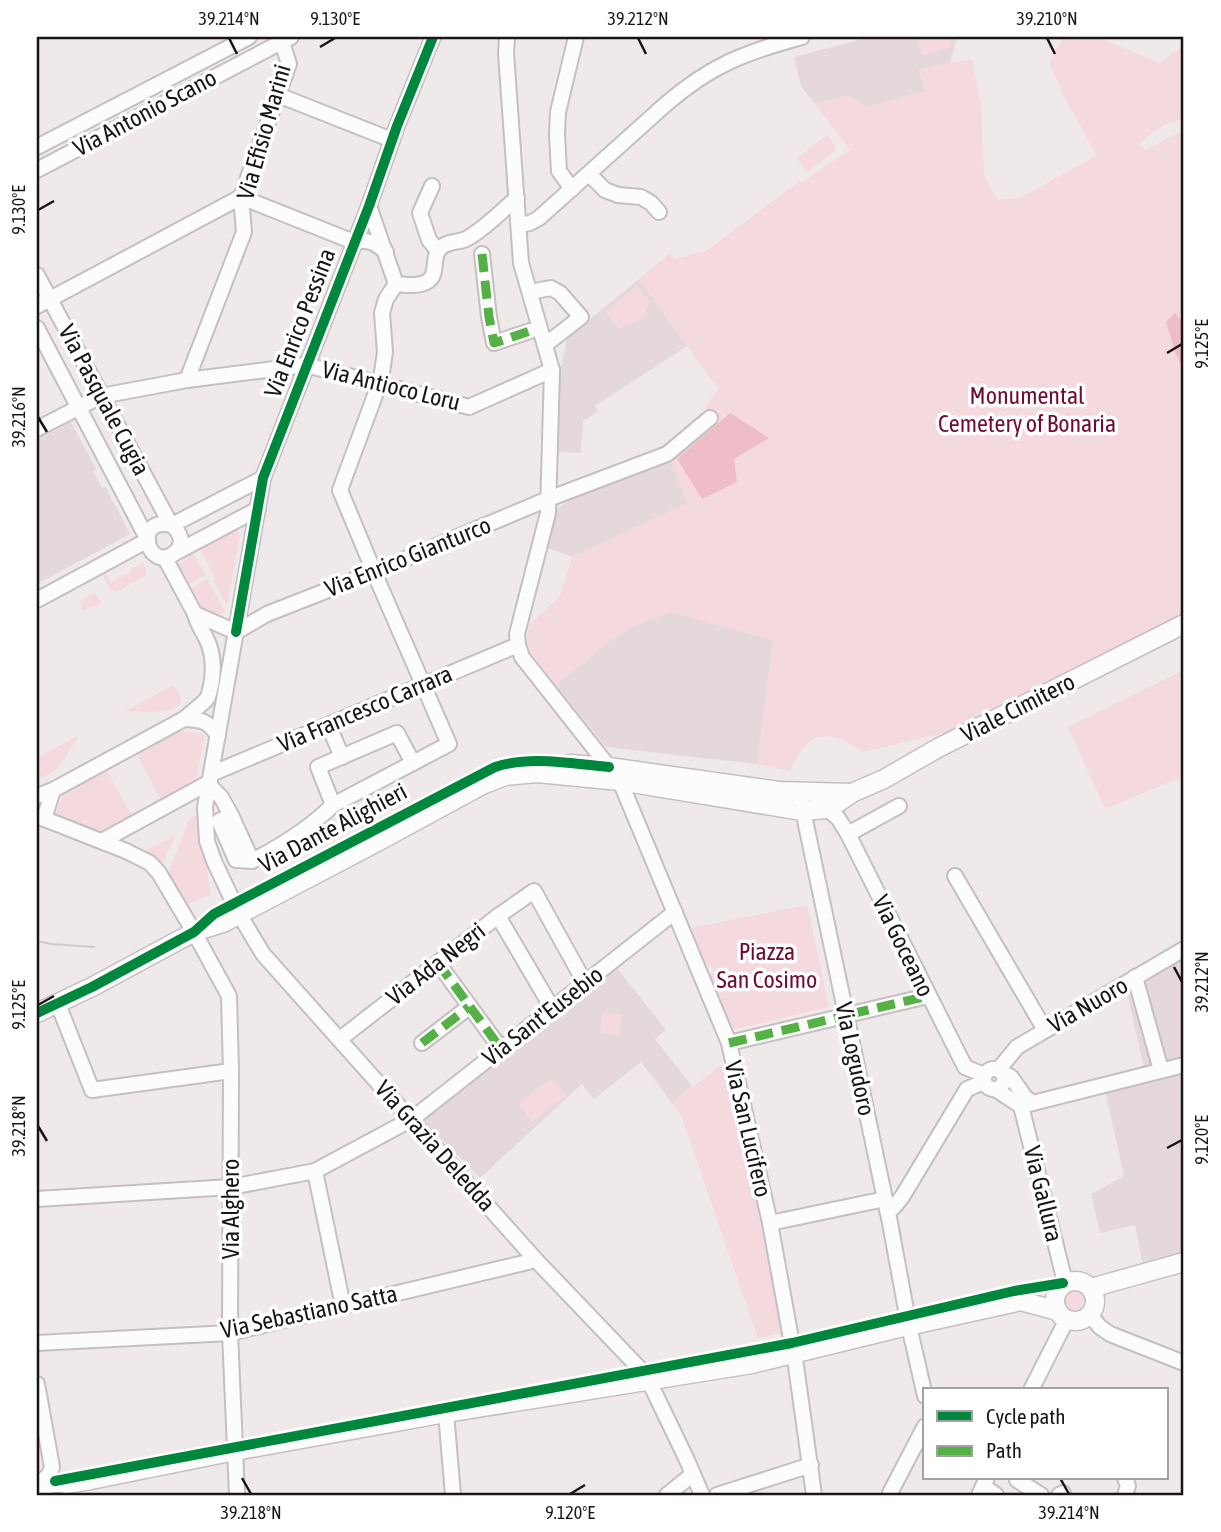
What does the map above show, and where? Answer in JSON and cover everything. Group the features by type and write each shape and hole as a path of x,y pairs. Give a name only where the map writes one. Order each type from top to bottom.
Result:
{"main road":[{"name":"Viale Cimitero","path":"852,793 1184,624"},
{"name":"Via Dante Alighieri","path":"37,1013 92,987 194,932 223,923 237,909 381,840 482,785 505,776 537,773 615,774 801,792 852,793"},
{"name":"Via Dante Alighieri","path":"615,774 802,811 827,809 852,793"},
{"path":"1091,1289 1184,1262"},
{"path":"37,1485 61,1482 63,1489 235,1451 648,1379 752,1364 1021,1301 1079,1321 1090,1315 1096,1300 1086,1283 1065,1282 1056,1296 1055,1303 1062,1315"}],"street":[{"name":"Via Antonio Scano","path":"37,147 249,37"},
{"name":"Via Enrico Pessina","path":"219,822 205,807 263,478 433,37"},
{"path":"508,37 506,53 521,263 552,370 548,513 517,634 518,645"},
{"path":"572,189 559,171 557,135 558,112 576,37"},
{"path":"519,225 539,218 687,86 709,71 750,52 802,37"},
{"name":"Via Antonio Scano","path":"37,170 287,39"},
{"name":"Via Efisio Marini","path":"187,380 244,232 241,197 289,64 287,39"},
{"path":"278,95 392,140"},
{"path":"589,173 605,191 641,197 659,212"},
{"path":"432,186 421,213 429,240 438,251"},
{"path":"43,302 241,197 354,242 370,241 386,252"},
{"path":"396,284 426,283 433,277 438,251 474,234 517,198"},
{"path":"369,206 396,284"},
{"path":"482,254 494,343 530,331"},
{"name":"Via Pasquale Cugia","path":"37,275 43,302 102,396 172,525"},
{"path":"210,780 221,797 219,822 252,862 277,848 321,817 333,805 449,744 340,490 383,370 385,352 382,313 386,299 396,284"},
{"path":"530,292 551,288 560,293 581,317 545,345"},
{"name":"Via Pasquale Cugia","path":"37,328 148,540"},
{"path":"37,429 102,396 187,380 306,365"},
{"name":"Via Antioco Loru","path":"306,365 469,407 552,370"},
{"name":"Via Enrico Gianturco","path":"236,632 267,614 548,499 667,454 710,418"},
{"path":"172,525 263,478"},
{"path":"168,556 178,549 180,536 172,525 164,523 156,526 151,530 148,544 152,552 168,556 258,509"},
{"path":"37,600 148,540"},
{"path":"37,796 54,790 184,719 205,701 210,691 212,675 211,652 168,556"},
{"path":"242,596 267,614"},
{"path":"195,614 236,632"},
{"name":"Via Francesco Carrara","path":"102,841 210,780 518,645"},
{"name":"Via San Lucifero","path":"518,645 522,657 615,774 729,1043 770,1223 794,1353 814,1495"},
{"path":"184,719 205,722 218,736"},
{"path":"331,731 342,757"},
{"path":"333,805 318,767 397,733 412,763"},
{"path":"41,818 54,790"},
{"name":"Via Logudoro","path":"801,792 802,811 923,1388"},
{"path":"848,834 899,806"},
{"name":"Via Goceano","path":"827,809 838,818 848,834 965,1068 1027,1105"},
{"name":"Via Alghero","path":"41,818 126,850 150,863 159,873 229,996 230,1333 237,1495"},
{"name":"Via Grazia Deledda","path":"219,822 207,841 237,909 262,954 535,1259 648,1379 702,1495"},
{"path":"955,876 1045,1030"},
{"name":"Via Ada Negri","path":"340,1039 534,891 584,983"},
{"name":"Via Sant'Eusebio","path":"37,1199 231,1187 315,1171 412,1119 675,912"},
{"path":"498,916 552,1009"},
{"name":"Via Nuoro","path":"988,1082 999,1088 1003,1084 1001,1071 1017,1047 1184,949"},
{"path":"438,963 501,1049"},
{"path":"1135,977 1161,1070"},
{"name":"Via Dante Alighieri","path":"37,1022 92,987"},
{"path":"729,1043 928,996"},
{"path":"422,1043 470,1007"},
{"path":"60,1009 92,1090 231,1071"},
{"path":"1001,1071 1011,1077 1025,1097 1027,1105 1184,1065"},
{"path":"770,1223 886,1204 893,1208 967,1089 988,1082"},
{"name":"Via Gallura","path":"1027,1105 1065,1282"},
{"path":"315,1171 343,1306"},
{"name":"Via Sebastiano Satta","path":"37,1343 230,1333 535,1259"},
{"path":"1032,1388 1062,1315"},
{"path":"1090,1315 1110,1334 1184,1363"},
{"path":"37,1384 52,1467 47,1478 37,1485"},
{"path":"446,1413 453,1495"},
{"path":"890,1493 923,1430"},
{"path":"717,1495 811,1465"},
{"path":"667,1495 693,1474"},
{"path":"1017,1480 1041,1495"},
{"path":"983,1486 996,1495"},
{"path":"40,1495 63,1489"}],"shaded area":[{"path":"870,37 957,37 950,63 919,69 925,91 866,107 848,95 815,104 801,86 794,57"},
{"path":"639,279 687,346 595,406 598,412 583,421 581,453 556,454 560,372 567,338"},
{"path":"1175,313 1184,324 1184,370 1176,355 1166,322"},
{"path":"730,413 769,438 734,459 737,482 702,499 677,459"},
{"path":"71,422 96,469 93,471 102,488 105,486 130,534 37,584 37,440"},
{"path":"670,460 688,503 572,557 548,548 556,510 573,497"},
{"path":"670,612 773,640 757,764 606,747 556,685 610,641 636,625"},
{"path":"1184,957 1184,1256 1143,1265 1135,1225 1100,1233 1091,1194 1124,1176 1104,1086 1146,1077 1127,993"},
{"path":"617,968 666,1030 655,1039 692,1086 672,1103 641,1062 594,1099 582,1084 480,1178 423,1120"}],"green space":[{"path":"949,37 952,47 922,56 917,38"},
{"name":"Monumental Cemetery of Bonaria","path":"1063,37 1099,37 1158,61 1157,65 1180,48 1184,50 1184,117 1173,123 1170,121 1139,145 1145,150 1184,130 1184,614 953,731 863,752 847,742 823,736 807,744 790,771 757,764 773,640 670,612 636,625 610,641 556,685 529,650 527,645 530,624 560,596 572,557 687,503 670,460 714,420 705,407 719,388 639,279 670,253 674,259 706,251 800,181 803,182 850,150 815,104 848,95 866,107 925,91 919,69 972,59 981,105 984,176 998,200 1019,198 1097,156 1049,64"},
{"path":"827,135 837,149 807,172 797,158"},
{"path":"637,285 651,302 646,309 648,314 619,329 605,312"},
{"path":"231,529 238,531 240,538 227,606 199,547"},
{"path":"192,551 205,575 188,585 191,588 207,579 225,611 216,617 206,616 196,605 200,603 194,591 189,593 184,583 188,580 182,569 178,571 175,566 189,558 187,554"},
{"path":"143,563 146,576 116,592 111,591 101,571 104,570 111,582"},
{"path":"95,593 100,604 83,611 80,601"},
{"path":"1184,670 1184,776 1105,809 1068,727"},
{"path":"174,685 181,698 181,703 176,707 154,712 125,711"},
{"path":"182,731 205,734 195,787 163,804 137,754"},
{"path":"79,735 53,772 41,777 38,775 37,758"},
{"path":"107,771 133,818 105,834 55,817 63,794"},
{"path":"203,811 210,895 187,904 169,872 188,822"},
{"path":"175,836 163,862 146,850"},
{"name":"Piazza San Cosimo","path":"807,905 829,1007 732,1030 710,975 714,972 710,964 706,965 691,928"},
{"path":"602,1013 622,1015 619,1036 600,1033"},
{"path":"721,1065 756,1204 784,1333 758,1338 681,1115 672,1103"},
{"path":"552,1078 566,1096 532,1122 518,1104"},
{"path":"1074,1291 1081,1294 1084,1301 1081,1308 1074,1311 1067,1308 1064,1301 1067,1294"}],"tram line":[{"path":"37,941 94,947"}],"marked path":[{"path":"482,254 494,343 530,331"},
{"path":"438,963 501,1049"},
{"path":"851,1014 928,996"},
{"path":"422,1043 469,1007"},
{"path":"729,1043 840,1017"}],"cycle path":[{"path":"236,632 263,478 433,37"},
{"path":"37,1013 92,987 194,932 214,914 495,767 537,761 609,767"},
{"path":"55,1481 792,1343 1014,1291 1063,1283"}]}
